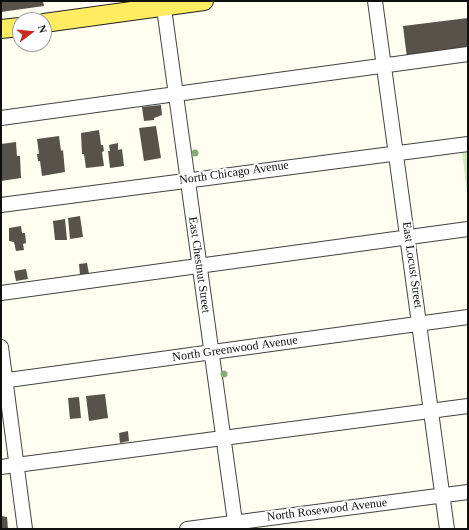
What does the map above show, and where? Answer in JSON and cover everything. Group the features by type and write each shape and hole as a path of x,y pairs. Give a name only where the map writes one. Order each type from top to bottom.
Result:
{"main road":[{"path":"52,22 164,4 204,1"},
{"path":"1,29 12,28"}],"street":[{"name":"East Locust Street","path":"375,1 420,324 442,496 448,529"},
{"name":"East Chestnut Street","path":"164,4 235,525"},
{"path":"1,118 468,54"},
{"name":"North Chicago Avenue","path":"1,205 396,152 468,144"},
{"path":"1,293 468,229"},
{"name":"North Greenwood Avenue","path":"3,381 468,317"},
{"path":"1,347 3,381 25,529"},
{"path":"1,467 468,406"},
{"name":"North Rosewood Avenue","path":"187,529 235,525 468,492"}],"green space":[{"path":"468,151 468,200 462,152"}],"building":[{"path":"1,1 43,1 44,6 1,12"},
{"path":"468,18 468,50 407,58 403,26"},
{"path":"161,105 162,115 154,118 154,120 144,121 142,107"},
{"path":"156,126 161,158 144,161 139,128"},
{"path":"99,130 101,145 103,145 104,151 102,152 104,166 86,168 84,154 82,154 81,133"},
{"path":"59,136 61,151 63,150 65,172 42,176 40,161 38,161 37,154 39,154 37,139"},
{"path":"16,142 17,156 20,156 21,178 1,181 1,144"},
{"path":"118,143 118,150 122,149 124,166 110,168 108,151 110,151 109,145"},
{"path":"80,216 83,237 70,239 68,218"},
{"path":"65,219 67,240 55,240 53,221"},
{"path":"21,226 22,233 25,233 26,243 23,244 24,250 16,251 14,242 9,241 9,228"},
{"path":"87,263 89,274 80,275 79,264"},
{"path":"26,269 28,279 16,281 14,271"},
{"path":"105,394 108,418 89,421 86,396"},
{"path":"79,397 81,418 70,419 68,398"},
{"path":"128,431 129,441 120,443 119,433"},
{"path":"1,516 7,517 8,529 1,529"}]}
